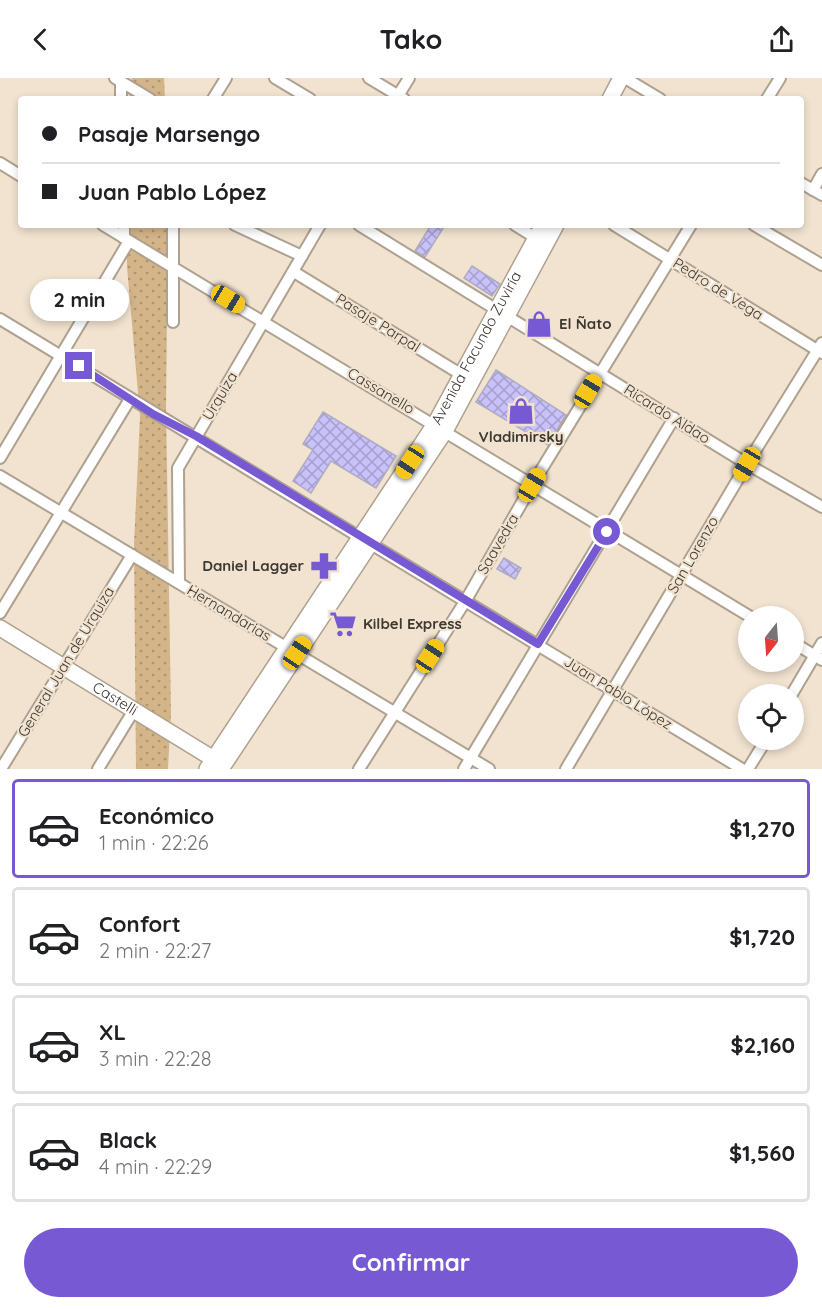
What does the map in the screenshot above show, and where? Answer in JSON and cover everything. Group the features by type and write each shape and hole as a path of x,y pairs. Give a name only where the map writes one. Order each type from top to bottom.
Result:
{"main road":[{"path":"613,96 627,79"},
{"path":"622,96 627,79"},
{"name":"Avenida Facundo Zuviría","path":"440,428 462,375 554,228"},
{"name":"Avenida Facundo Zuviría","path":"219,766 292,650 440,428 502,314 539,231"},
{"name":"Castelli","path":"0,628 134,710 219,766"}],"street":[{"path":"215,96 226,78"},
{"path":"275,78 305,96"},
{"path":"369,78 397,96"},
{"path":"401,96 410,78"},
{"path":"769,96 780,78"},
{"path":"627,79 655,96"},
{"path":"118,80 121,96"},
{"path":"118,80 145,96"},
{"path":"0,163 18,174"},
{"path":"804,185 817,193 822,174"},
{"name":"Cassanello","path":"108,228 738,609"},
{"path":"0,458 127,239 125,228"},
{"path":"173,228 173,322"},
{"path":"241,228 302,256"},
{"name":"Urquiza","path":"179,583 176,476 178,468 318,228"},
{"name":"Ricardo Aldao","path":"364,228 747,464 822,507"},
{"name":"Pedro de Vega","path":"619,228 820,349"},
{"name":"Saavedra","path":"359,769 466,600 532,485 689,228"},
{"path":"759,228 822,265"},
{"name":"Pasaje Parpal","path":"294,272 462,375"},
{"name":"Juan Pablo López","path":"0,319 62,354 130,399 196,436 742,769"},
{"name":"San Lorenzo","path":"566,769 614,692 747,464 820,349"},
{"path":"0,613 130,399"},
{"path":"464,769 674,418"},
{"name":"Hernandarias","path":"0,476 489,769"},
{"name":"General Juan de Urquiza","path":"1,769 132,555"},
{"path":"799,684 818,658 822,643"},
{"path":"804,649 818,658"},
{"path":"98,769 134,710"},
{"path":"748,769 760,750"}],"shaded area":[{"path":"132,78 164,78 165,96 129,96"},
{"path":"127,228 168,228 166,408 171,713 168,769 136,769 134,545 140,416 127,267"}],"building":[{"path":"429,228 443,228 425,257 415,251"},
{"path":"472,266 500,284 492,296 464,278"},
{"path":"496,370 566,415 548,445 476,402"},
{"path":"323,412 396,456 376,488 331,461 311,493 293,481 313,450 303,444"},
{"path":"504,558 521,568 515,579 497,569"}],"place":[{"name":"El Ñato","path":"539,324"},
{"name":"Vladimirsky","path":"521,411"},
{"name":"Daniel Lagger","path":"324,566"},
{"name":"Kilbel Express","path":"343,624"}],"route":[{"path":"79,366 153,414 196,436 538,644 607,532"}]}
